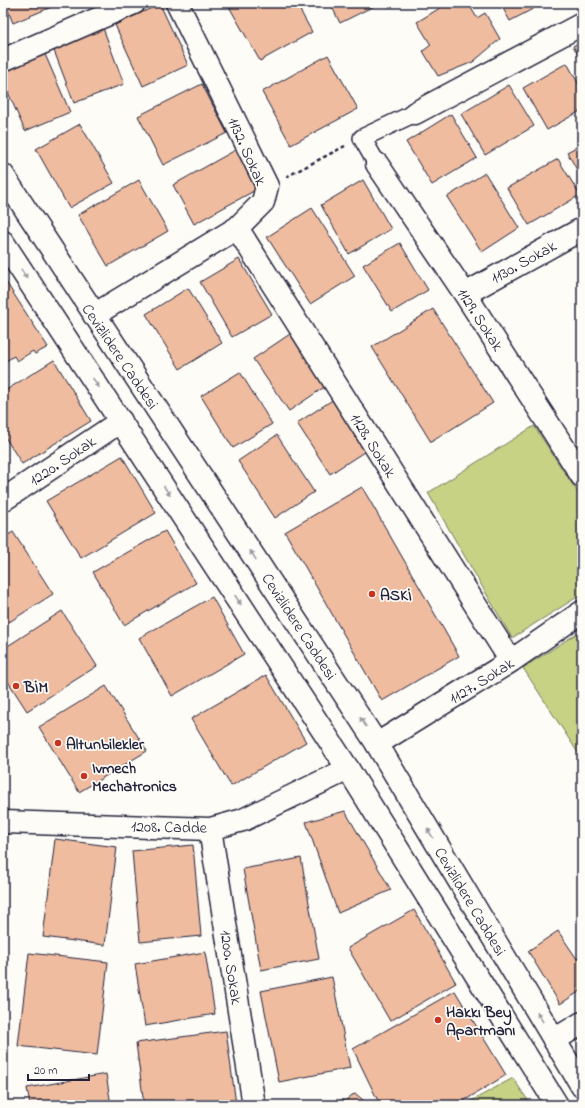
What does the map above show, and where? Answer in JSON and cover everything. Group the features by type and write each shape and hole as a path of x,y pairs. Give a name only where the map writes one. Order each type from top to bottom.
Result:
{"street":[{"path":"3,60 134,3"},
{"name":"1132. Sokak","path":"94,315 237,228 263,202 267,186 177,3"},
{"path":"377,164 362,138 415,113 582,24"},
{"name":"1129. Sokak","path":"377,164 465,294 582,476"},
{"name":"Cevizlidere Caddesi","path":"3,175 377,744 582,1086"},
{"name":"1128. Sokak","path":"237,228 511,661"},
{"name":"1130. Sokak","path":"465,294 582,229"},
{"path":"3,242 348,770 557,1105"},
{"name":"1220. Sokak","path":"3,500 121,421"},
{"name":"1127. Sokak","path":"377,744 511,661 582,612"},
{"name":"1208. Cadde","path":"3,822 210,829 242,820 348,770"},
{"name":"1200. Sokak","path":"210,829 254,1105"},
{"path":"554,1040 582,1023"}],"path":[{"path":"267,186 362,138"}],"green space":[{"path":"534,426 582,499 582,594 512,638 428,493"},
{"path":"582,630 582,759 523,668"},
{"path":"513,1078 531,1105 464,1105"}],"building":[{"path":"5,3 61,3 13,23"},
{"path":"227,3 296,3 312,32 260,61"},
{"path":"330,3 380,3 340,23"},
{"path":"448,3 468,3 477,18 485,13 500,39 473,62 438,76 423,51 431,45 417,22"},
{"path":"500,3 544,3 510,21"},
{"path":"160,4 188,65 143,86 115,25"},
{"path":"103,28 124,84 74,103 53,48"},
{"path":"582,41 582,62 573,46"},
{"path":"44,52 70,112 25,131 3,81 3,69"},
{"path":"328,55 358,109 291,145 262,92"},
{"path":"567,63 582,90 582,110 547,130 523,88"},
{"path":"202,84 227,133 163,165 138,116"},
{"path":"509,85 534,126 485,155 461,114"},
{"path":"451,114 477,158 432,185 406,142"},
{"path":"80,124 114,183 69,208 36,149"},
{"path":"582,144 582,179 567,152"},
{"path":"239,148 261,187 194,224 173,185"},
{"path":"558,159 580,195 529,225 507,188"},
{"path":"485,173 519,228 482,252 447,197"},
{"path":"139,180 168,231 108,266 78,215"},
{"path":"363,180 391,229 349,254 321,205"},
{"path":"312,208 355,276 310,304 267,237"},
{"path":"400,243 428,290 392,312 363,265"},
{"path":"239,259 272,314 232,337 200,282"},
{"path":"3,279 48,347 35,354 33,351 17,361 14,356 3,363"},
{"path":"188,288 222,343 180,369 146,314"},
{"path":"433,309 493,403 431,442 372,347"},
{"path":"290,334 326,386 289,411 253,359"},
{"path":"54,360 91,421 22,464 3,434 3,392"},
{"path":"240,372 272,424 233,448 201,396"},
{"path":"334,399 367,450 330,474 297,423"},
{"path":"277,435 314,492 275,518 238,461"},
{"path":"122,456 156,513 81,558 46,501"},
{"name":"ASKİ","path":"362,487 459,656 382,701 285,532"},
{"path":"165,531 196,583 124,625 93,572"},
{"path":"13,532 53,594 3,626 3,538"},
{"path":"212,597 244,654 172,696 139,638"},
{"path":"62,611 97,666 27,711 3,674 3,649"},
{"path":"266,675 306,742 231,786 191,719"},
{"path":"106,686 147,751 79,792 39,727"},
{"path":"345,811 391,890 338,913 306,822"},
{"path":"55,839 117,847 105,945 43,937"},
{"path":"193,845 201,936 140,942 132,851"},
{"path":"301,858 319,959 261,970 243,869"},
{"path":"414,910 456,983 390,1021 348,948"},
{"path":"558,931 577,959 582,956 582,990 560,1004 528,951"},
{"path":"205,952 215,1014 145,1026 135,964"},
{"path":"29,953 108,962 97,1055 18,1046"},
{"path":"332,977 350,1068 279,1082 261,991"},
{"name":"Hakkı Bey Apartmanı","path":"455,991 506,1075 457,1105 380,1105 353,1049"},
{"path":"226,1031 236,1104 144,1105 136,1043"},
{"path":"106,1074 111,1105 30,1105 27,1088"},
{"path":"356,1094 363,1100 360,1105 338,1105 340,1100 345,1101 352,1095"}],"place":[{"name":"ASKİ","path":"372,594"},
{"name":"BİM","path":"16,686"},
{"name":"Altunbilekler","path":"58,743"},
{"name":"Ivmech Mechatronics","path":"84,776"},
{"name":"Hakkı Bey Apartmanı","path":"438,1020"}]}
